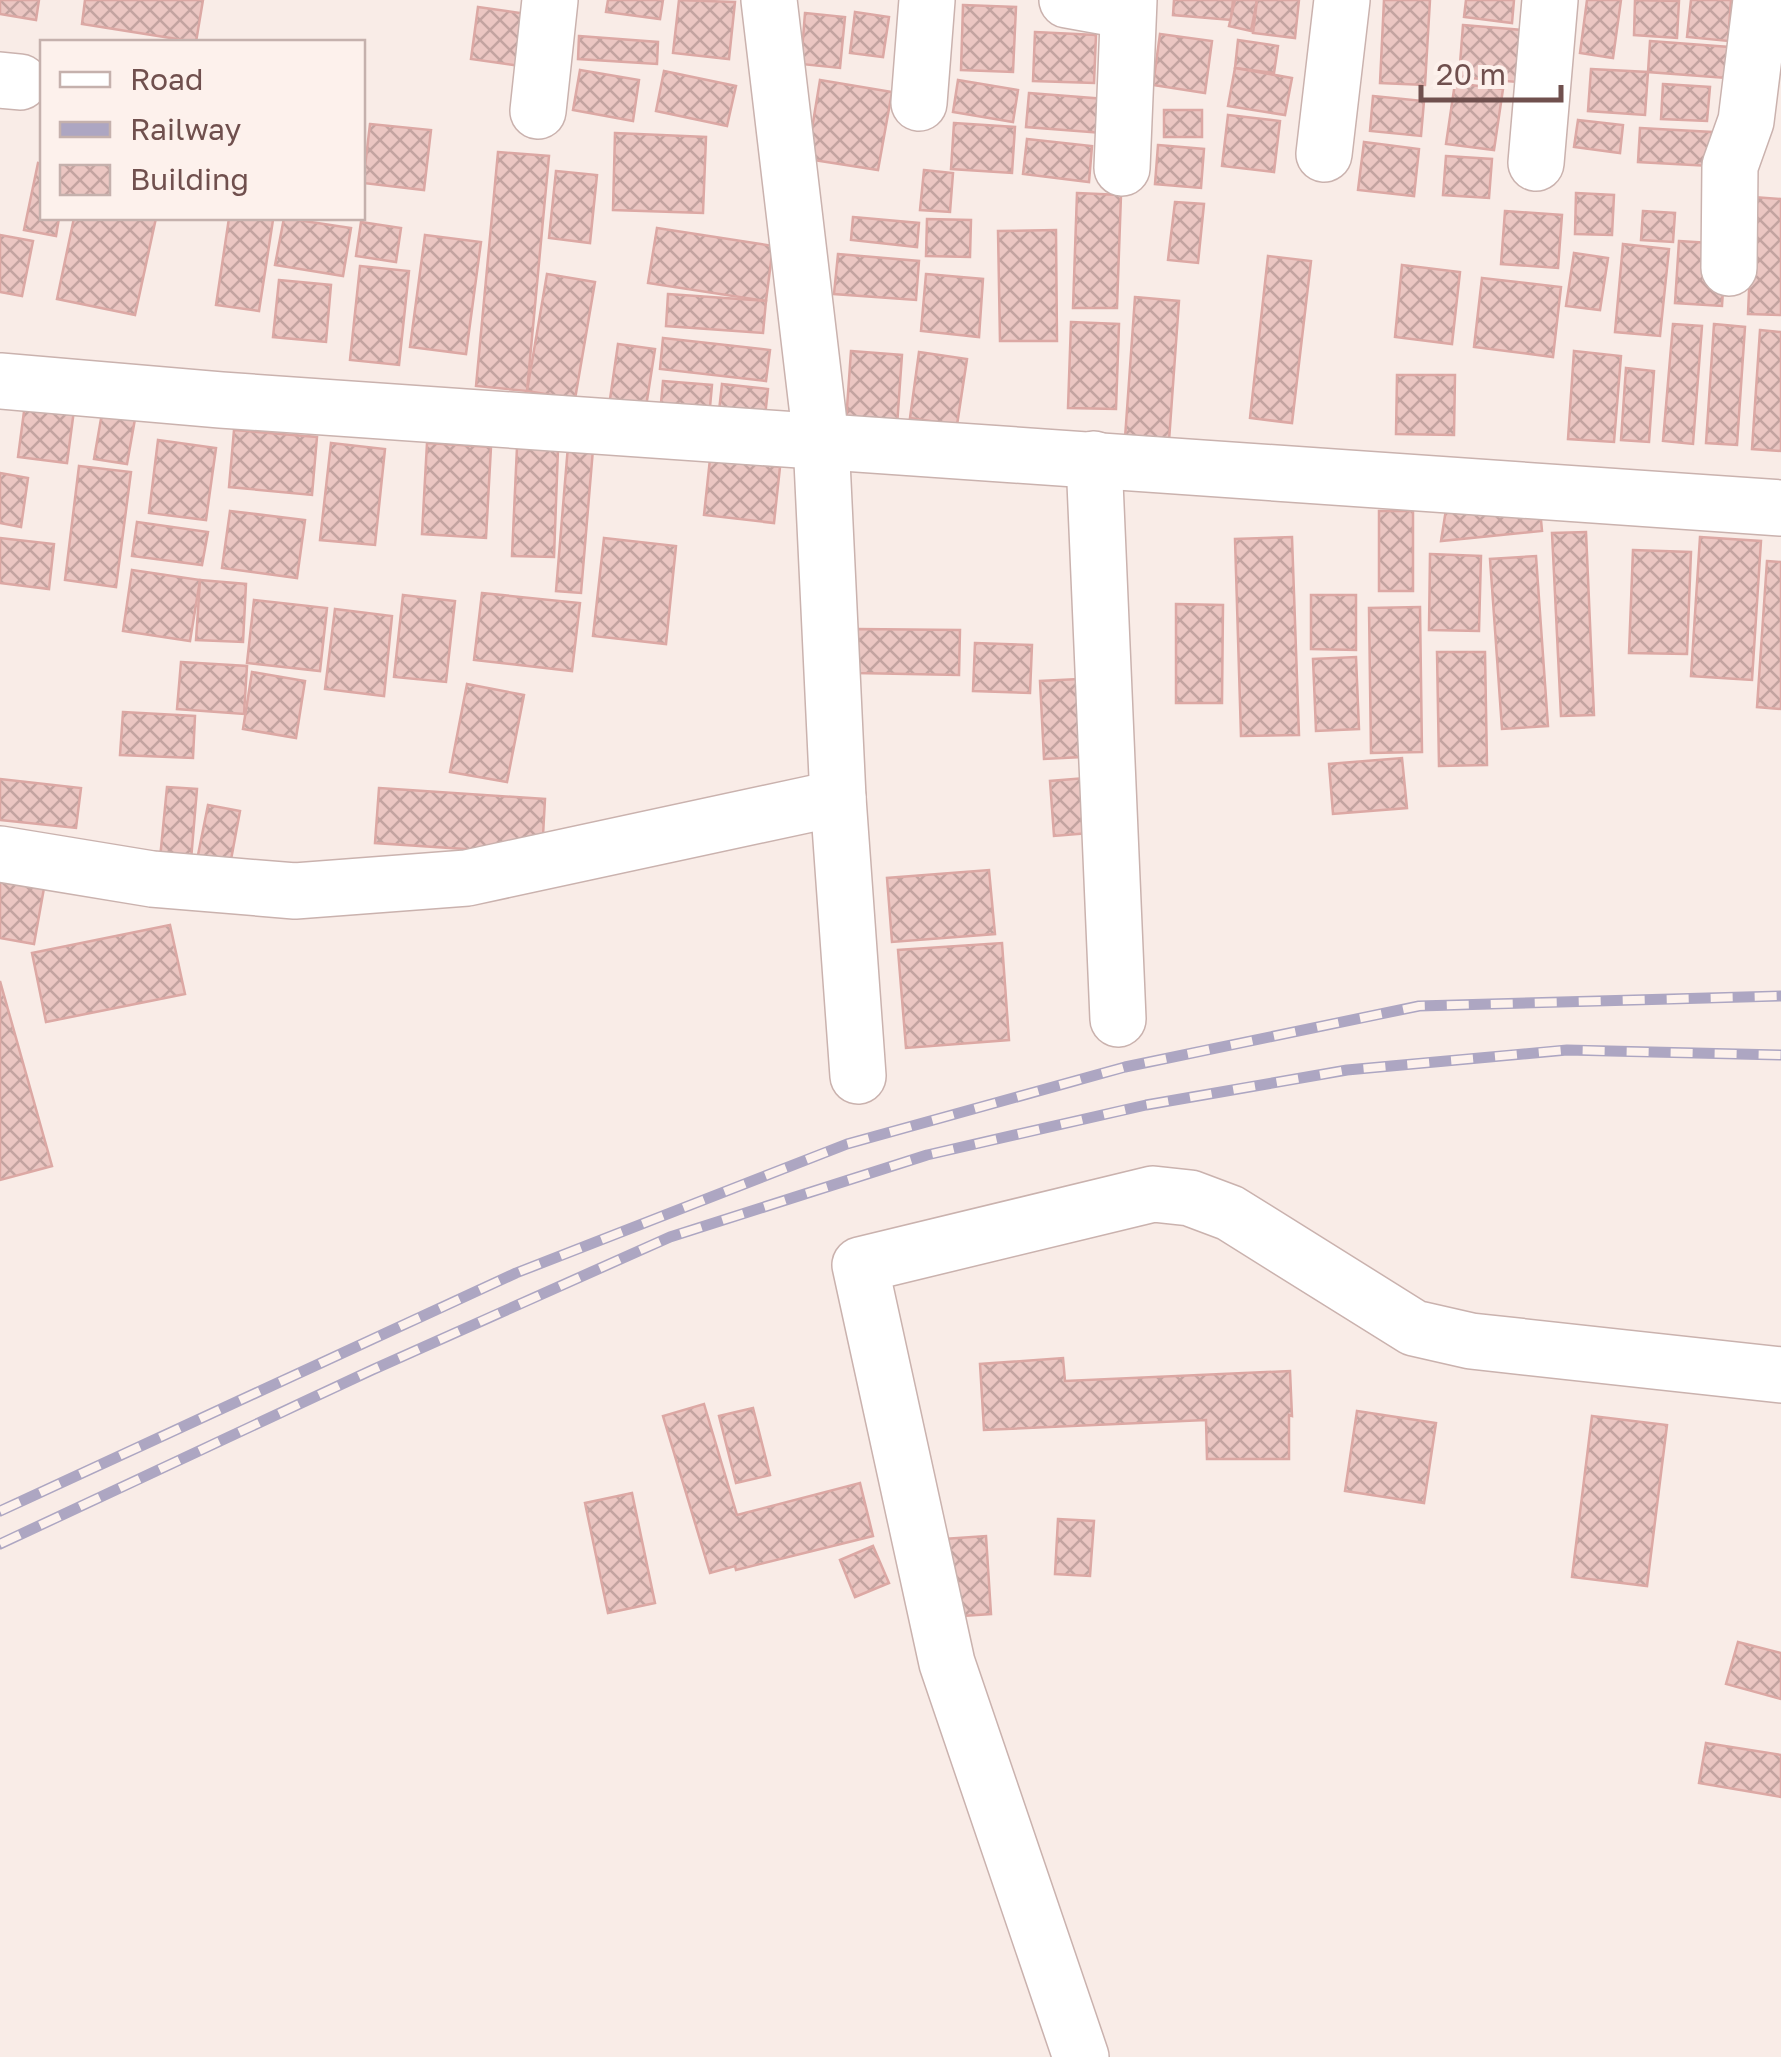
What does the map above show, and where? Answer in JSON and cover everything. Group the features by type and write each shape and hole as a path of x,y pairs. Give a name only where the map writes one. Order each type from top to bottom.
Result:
{"street":[{"path":"538,111 550,0"},
{"path":"769,0 822,440 838,798 858,1076"},
{"path":"919,102 927,0"},
{"path":"1067,0 1129,6 1122,168"},
{"path":"1324,154 1342,0"},
{"path":"1536,163 1550,0"},
{"path":"1729,268 1730,166 1746,121 1761,0"},
{"path":"0,382 1781,508"},
{"path":"1094,459 1118,1019"},
{"path":"0,854 152,879 294,891 467,878 838,798"},
{"path":"1082,2057 946,1663 860,1265 1153,1194 1190,1198 1230,1213 1414,1328 1471,1341 1781,1375"}],"building":[{"path":"0,0 39,0 36,20 0,14"},
{"path":"85,0 203,0 196,40 82,24"},
{"path":"608,0 663,0 660,19 606,12"},
{"path":"679,0 735,2 729,59 673,53"},
{"path":"1174,0 1233,0 1231,20 1173,15"},
{"path":"1235,0 1257,0 1251,31 1229,26"},
{"path":"1257,0 1299,0 1295,38 1253,33"},
{"path":"1384,0 1430,0 1425,85 1380,83"},
{"path":"1466,0 1514,0 1512,23 1464,17"},
{"path":"1587,0 1621,0 1613,58 1580,53"},
{"path":"1635,0 1679,1 1677,38 1634,35"},
{"path":"1691,0 1731,0 1728,41 1687,37"},
{"path":"963,5 1016,7 1013,72 961,70"},
{"path":"478,7 534,15 528,67 471,59"},
{"path":"855,12 889,17 883,57 850,53"},
{"path":"805,13 845,17 840,68 801,64"},
{"path":"1463,25 1522,30 1517,82 1459,77"},
{"path":"1035,32 1096,35 1094,83 1033,81"},
{"path":"1160,34 1212,41 1205,93 1153,85"},
{"path":"579,36 658,42 657,64 578,59"},
{"path":"1238,40 1278,46 1274,73 1235,68"},
{"path":"1650,41 1729,47 1726,78 1648,72"},
{"path":"1235,68 1292,78 1285,115 1228,106"},
{"path":"1591,69 1648,72 1645,115 1588,111"},
{"path":"580,70 639,80 633,121 573,110"},
{"path":"664,71 736,86 727,126 656,111"},
{"path":"820,80 892,92 878,170 807,159"},
{"path":"958,80 1018,90 1013,122 953,112"},
{"path":"1455,83 1503,89 1494,150 1446,144"},
{"path":"1663,84 1710,87 1707,121 1661,119"},
{"path":"1029,93 1105,99 1102,133 1026,127"},
{"path":"1373,96 1424,101 1421,136 1370,131"},
{"path":"1164,110 1202,110 1202,137 1164,137"},
{"path":"1228,115 1280,121 1274,172 1222,166"},
{"path":"1578,120 1623,125 1620,153 1574,147"},
{"path":"954,123 1015,127 1012,173 951,169"},
{"path":"370,124 431,130 424,190 365,183"},
{"path":"1640,128 1712,132 1710,166 1638,162"},
{"path":"615,133 706,137 703,213 613,210"},
{"path":"1027,139 1092,146 1089,182 1023,174"},
{"path":"1364,142 1419,149 1414,196 1358,190"},
{"path":"1158,145 1204,149 1201,188 1155,184"},
{"path":"498,152 549,156 527,391 476,386"},
{"path":"1446,156 1492,159 1489,198 1443,195"},
{"path":"38,163 40,220 59,220 56,236 24,230"},
{"path":"924,170 953,173 950,212 920,210"},
{"path":"556,171 597,175 590,243 549,238"},
{"path":"1077,193 1121,195 1117,308 1073,308"},
{"path":"1576,193 1614,195 1612,235 1575,234"},
{"path":"1753,197 1781,199 1781,315 1748,314"},
{"path":"1175,202 1204,204 1198,263 1168,260"},
{"path":"1505,211 1562,215 1558,268 1501,264"},
{"path":"1643,211 1675,213 1673,242 1641,240"},
{"path":"853,217 919,223 917,247 851,240"},
{"path":"927,219 971,220 970,257 926,256"},
{"path":"74,220 156,220 135,315 57,299"},
{"path":"229,220 273,220 259,311 216,305"},
{"path":"284,220 351,228 343,276 275,265"},
{"path":"361,222 401,228 396,262 356,256"},
{"path":"657,228 773,246 766,301 648,283"},
{"path":"1056,230 1057,341 1000,341 998,231"},
{"path":"0,235 33,241 22,296 0,292"},
{"path":"425,235 481,242 466,354 410,347"},
{"path":"1679,241 1726,244 1722,306 1675,303"},
{"path":"1623,244 1669,249 1660,336 1615,332"},
{"path":"1574,253 1608,258 1600,310 1566,306"},
{"path":"838,254 919,261 916,300 834,294"},
{"path":"1268,256 1311,261 1292,423 1250,418"},
{"path":"1402,265 1460,272 1452,344 1395,337"},
{"path":"360,266 409,271 399,365 350,360"},
{"path":"547,274 595,282 575,399 527,391"},
{"path":"926,274 983,279 979,337 921,331"},
{"path":"1482,278 1561,287 1553,357 1474,347"},
{"path":"279,280 331,285 326,342 273,337"},
{"path":"668,294 766,301 763,333 666,326"},
{"path":"1135,297 1179,301 1169,441 1125,438"},
{"path":"1071,322 1119,324 1116,409 1068,408"},
{"path":"1673,324 1702,326 1693,444 1663,441"},
{"path":"1714,324 1745,327 1737,445 1706,443"},
{"path":"1760,330 1781,332 1781,451 1752,449"},
{"path":"663,338 770,350 766,381 660,369"},
{"path":"618,344 655,349 643,426 607,420"},
{"path":"851,351 902,355 897,426 846,422"},
{"path":"1574,351 1621,356 1614,442 1568,439"},
{"path":"919,352 967,359 957,425 910,418"},
{"path":"1626,368 1654,371 1649,442 1621,440"},
{"path":"1397,375 1455,375 1454,435 1396,434"},
{"path":"663,381 712,385 709,418 660,414"},
{"path":"722,384 768,389 764,425 718,420"},
{"path":"25,404 74,410 67,463 18,457"},
{"path":"102,413 135,419 127,464 94,459"},
{"path":"234,430 317,437 312,495 229,487"},
{"path":"158,440 216,448 206,520 149,513"},
{"path":"331,443 385,449 375,545 320,540"},
{"path":"427,443 491,447 486,538 422,534"},
{"path":"568,446 593,449 581,593 556,591"},
{"path":"517,447 558,449 554,557 512,556"},
{"path":"710,459 780,467 774,523 704,515"},
{"path":"79,466 131,472 116,587 65,580"},
{"path":"0,473 28,478 21,527 0,523"},
{"path":"1447,503 1540,509 1542,531 1441,541"},
{"path":"230,511 305,520 297,578 222,568"},
{"path":"1379,511 1413,511 1413,591 1379,591"},
{"path":"137,522 208,532 202,565 132,556"},
{"path":"1586,532 1594,715 1561,716 1552,533"},
{"path":"1292,537 1299,735 1241,736 1235,539"},
{"path":"1700,537 1761,541 1752,680 1691,676"},
{"path":"0,538 54,544 49,589 0,583"},
{"path":"604,538 676,546 666,644 593,636"},
{"path":"1633,550 1691,552 1687,654 1629,653"},
{"path":"1430,554 1481,556 1479,631 1429,630"},
{"path":"1536,556 1548,726 1502,729 1490,559"},
{"path":"1767,561 1781,562 1781,709 1757,707"},
{"path":"132,570 200,580 190,641 123,631"},
{"path":"200,580 246,584 243,642 196,640"},
{"path":"482,593 580,603 572,671 474,660"},
{"path":"403,595 455,601 446,682 394,677"},
{"path":"1311,595 1356,595 1356,650 1311,649"},
{"path":"254,600 327,608 320,671 247,663"},
{"path":"1176,604 1223,605 1222,703 1176,703"},
{"path":"1420,607 1422,752 1371,753 1369,608"},
{"path":"335,609 392,616 384,696 325,689"},
{"path":"857,629 960,630 959,675 856,673"},
{"path":"975,643 1032,645 1030,693 973,691"},
{"path":"1437,652 1485,652 1487,765 1439,766"},
{"path":"1356,657 1359,729 1316,731 1313,659"},
{"path":"181,662 247,666 244,714 177,709"},
{"path":"252,672 305,681 296,738 243,729"},
{"path":"1078,679 1082,757 1044,759 1040,681"},
{"path":"467,684 524,695 507,782 450,772"},
{"path":"123,712 195,716 193,758 120,755"},
{"path":"1402,758 1407,808 1333,814 1329,764"},
{"path":"1085,778 1089,833 1054,836 1050,781"},
{"path":"0,779 81,788 76,828 0,820"},
{"path":"167,787 197,789 190,872 159,869"},
{"path":"379,788 545,799 542,854 375,843"},
{"path":"208,805 240,811 228,876 195,870"},
{"path":"989,870 995,934 892,942 887,878"},
{"path":"0,880 44,888 34,944 0,938"},
{"path":"170,925 185,994 46,1022 32,953"},
{"path":"1002,943 1009,1040 906,1048 898,950"},
{"path":"0,981 52,1166 0,1180"},
{"path":"1063,1358 1065,1381 1290,1371 1289,1459 1207,1459 1206,1420 984,1430 980,1364"},
{"path":"704,1404 737,1515 860,1483 873,1536 710,1573 663,1416"},
{"path":"753,1408 770,1475 736,1483 719,1416"},
{"path":"1357,1411 1436,1423 1424,1503 1345,1491"},
{"path":"1592,1416 1667,1425 1647,1586 1572,1577"},
{"path":"632,1493 655,1603 608,1613 585,1503"},
{"path":"1058,1519 1094,1521 1090,1576 1055,1574"},
{"path":"986,1536 991,1614 948,1617 944,1539"},
{"path":"873,1546 889,1583 855,1597 840,1560"},
{"path":"1738,1642 1781,1653 1781,1699 1726,1684"},
{"path":"1706,1743 1781,1755 1781,1797 1699,1783"}],"railway":[{"path":"0,1511 516,1273 847,1144 1125,1067 1419,1006 1781,996"},
{"path":"0,1544 372,1370 670,1237 927,1155 1146,1105 1347,1070 1567,1050 1781,1055"}]}
